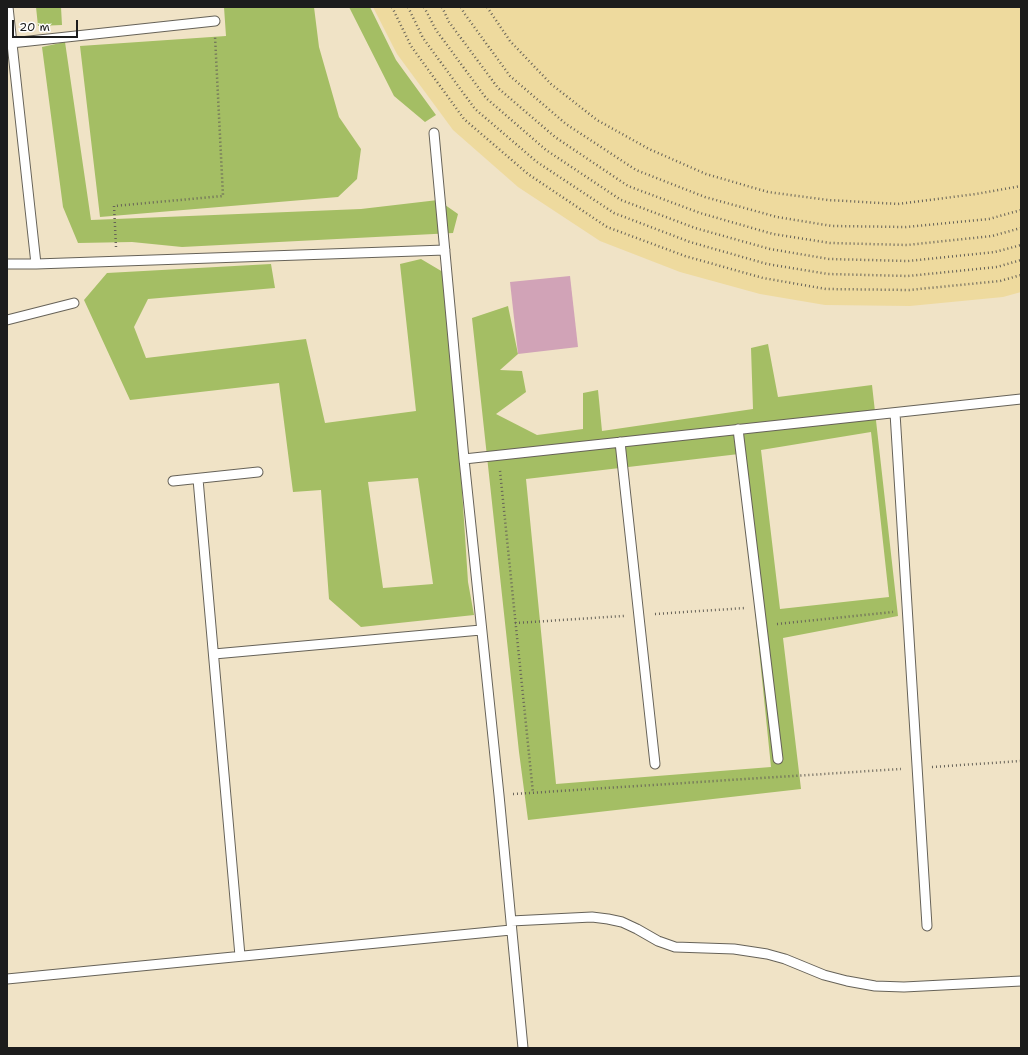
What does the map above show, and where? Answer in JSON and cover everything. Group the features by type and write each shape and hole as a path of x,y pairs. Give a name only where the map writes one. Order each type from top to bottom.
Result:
{"lane":[{"path":"8,7 36,264"},
{"path":"11,43 215,22"},
{"path":"434,134 464,459 499,795 523,1048"},
{"path":"7,264 445,250"},
{"path":"7,320 74,303"},
{"path":"464,459 1021,399"},
{"path":"895,413 927,926"},
{"path":"738,429 778,759"},
{"path":"620,442 655,764"},
{"path":"173,481 258,472"},
{"path":"198,479 240,956"},
{"path":"214,654 481,630"},
{"path":"7,979 240,956 592,917 627,924 658,941 671,946 734,949 767,954 785,959 824,975 847,982 875,986 904,987 1021,981"}],"path":[{"path":"392,7 411,46 464,119 528,174 607,227 685,256 764,278 826,289 909,290 1000,281 1021,275"},
{"path":"408,7 423,38 475,108 537,162 614,213 690,242 767,264 828,274 908,276 997,266 1021,260"},
{"path":"424,7 436,30 486,98 546,150 621,200 695,228 770,249 829,259 908,261 995,252 1021,245"},
{"path":"442,7 449,22 498,88 555,137 628,186 700,213 773,234 830,243 907,245 992,236 1021,228"},
{"path":"461,7 510,76 566,124 636,170 705,197 777,217 832,226 906,227 988,219 1021,210"},
{"path":"487,7 510,41 550,84 597,120 649,149 706,174 768,192 828,200 898,204 976,194 1021,186"},
{"path":"117,261 114,206 223,196 215,22"},
{"path":"498,455 533,793"},
{"path":"762,625 908,610"},
{"path":"499,795 1021,762"}],"green space":[{"path":"36,7 61,7 62,25 38,26"},
{"path":"224,7 314,7 319,47 339,117 361,149 357,179 338,197 100,217 80,46 226,36"},
{"path":"349,7 370,7 396,60 436,115 425,122 394,96"},
{"path":"65,42 91,220 361,209 438,200 458,214 453,233 182,247 132,242 78,243 63,207 42,47"},
{"path":"421,259 448,275 468,582 474,615 361,627 329,599 321,490 293,492 279,383 130,400 84,300 107,273 271,264 275,288 148,299 134,327 146,358 306,339 325,423 416,411 400,264","holes":["418,478 433,584 383,588 368,482"]},
{"path":"508,306 518,354 500,370 522,371 526,392 496,414 537,435 583,429 583,393 598,390 602,431 753,409 751,348 768,344 778,397 872,385 898,616 783,638 801,789 528,820 519,752 472,318","holes":["871,432 889,597 780,609 761,450","739,454 771,767 556,784 526,479"]}],"sand":[{"path":"373,7 1021,7 1021,292 1003,297 910,306 825,305 760,294 680,272 600,241 518,187 453,130 397,54"}],"building":[{"path":"570,276 578,347 518,354 510,282"}]}
